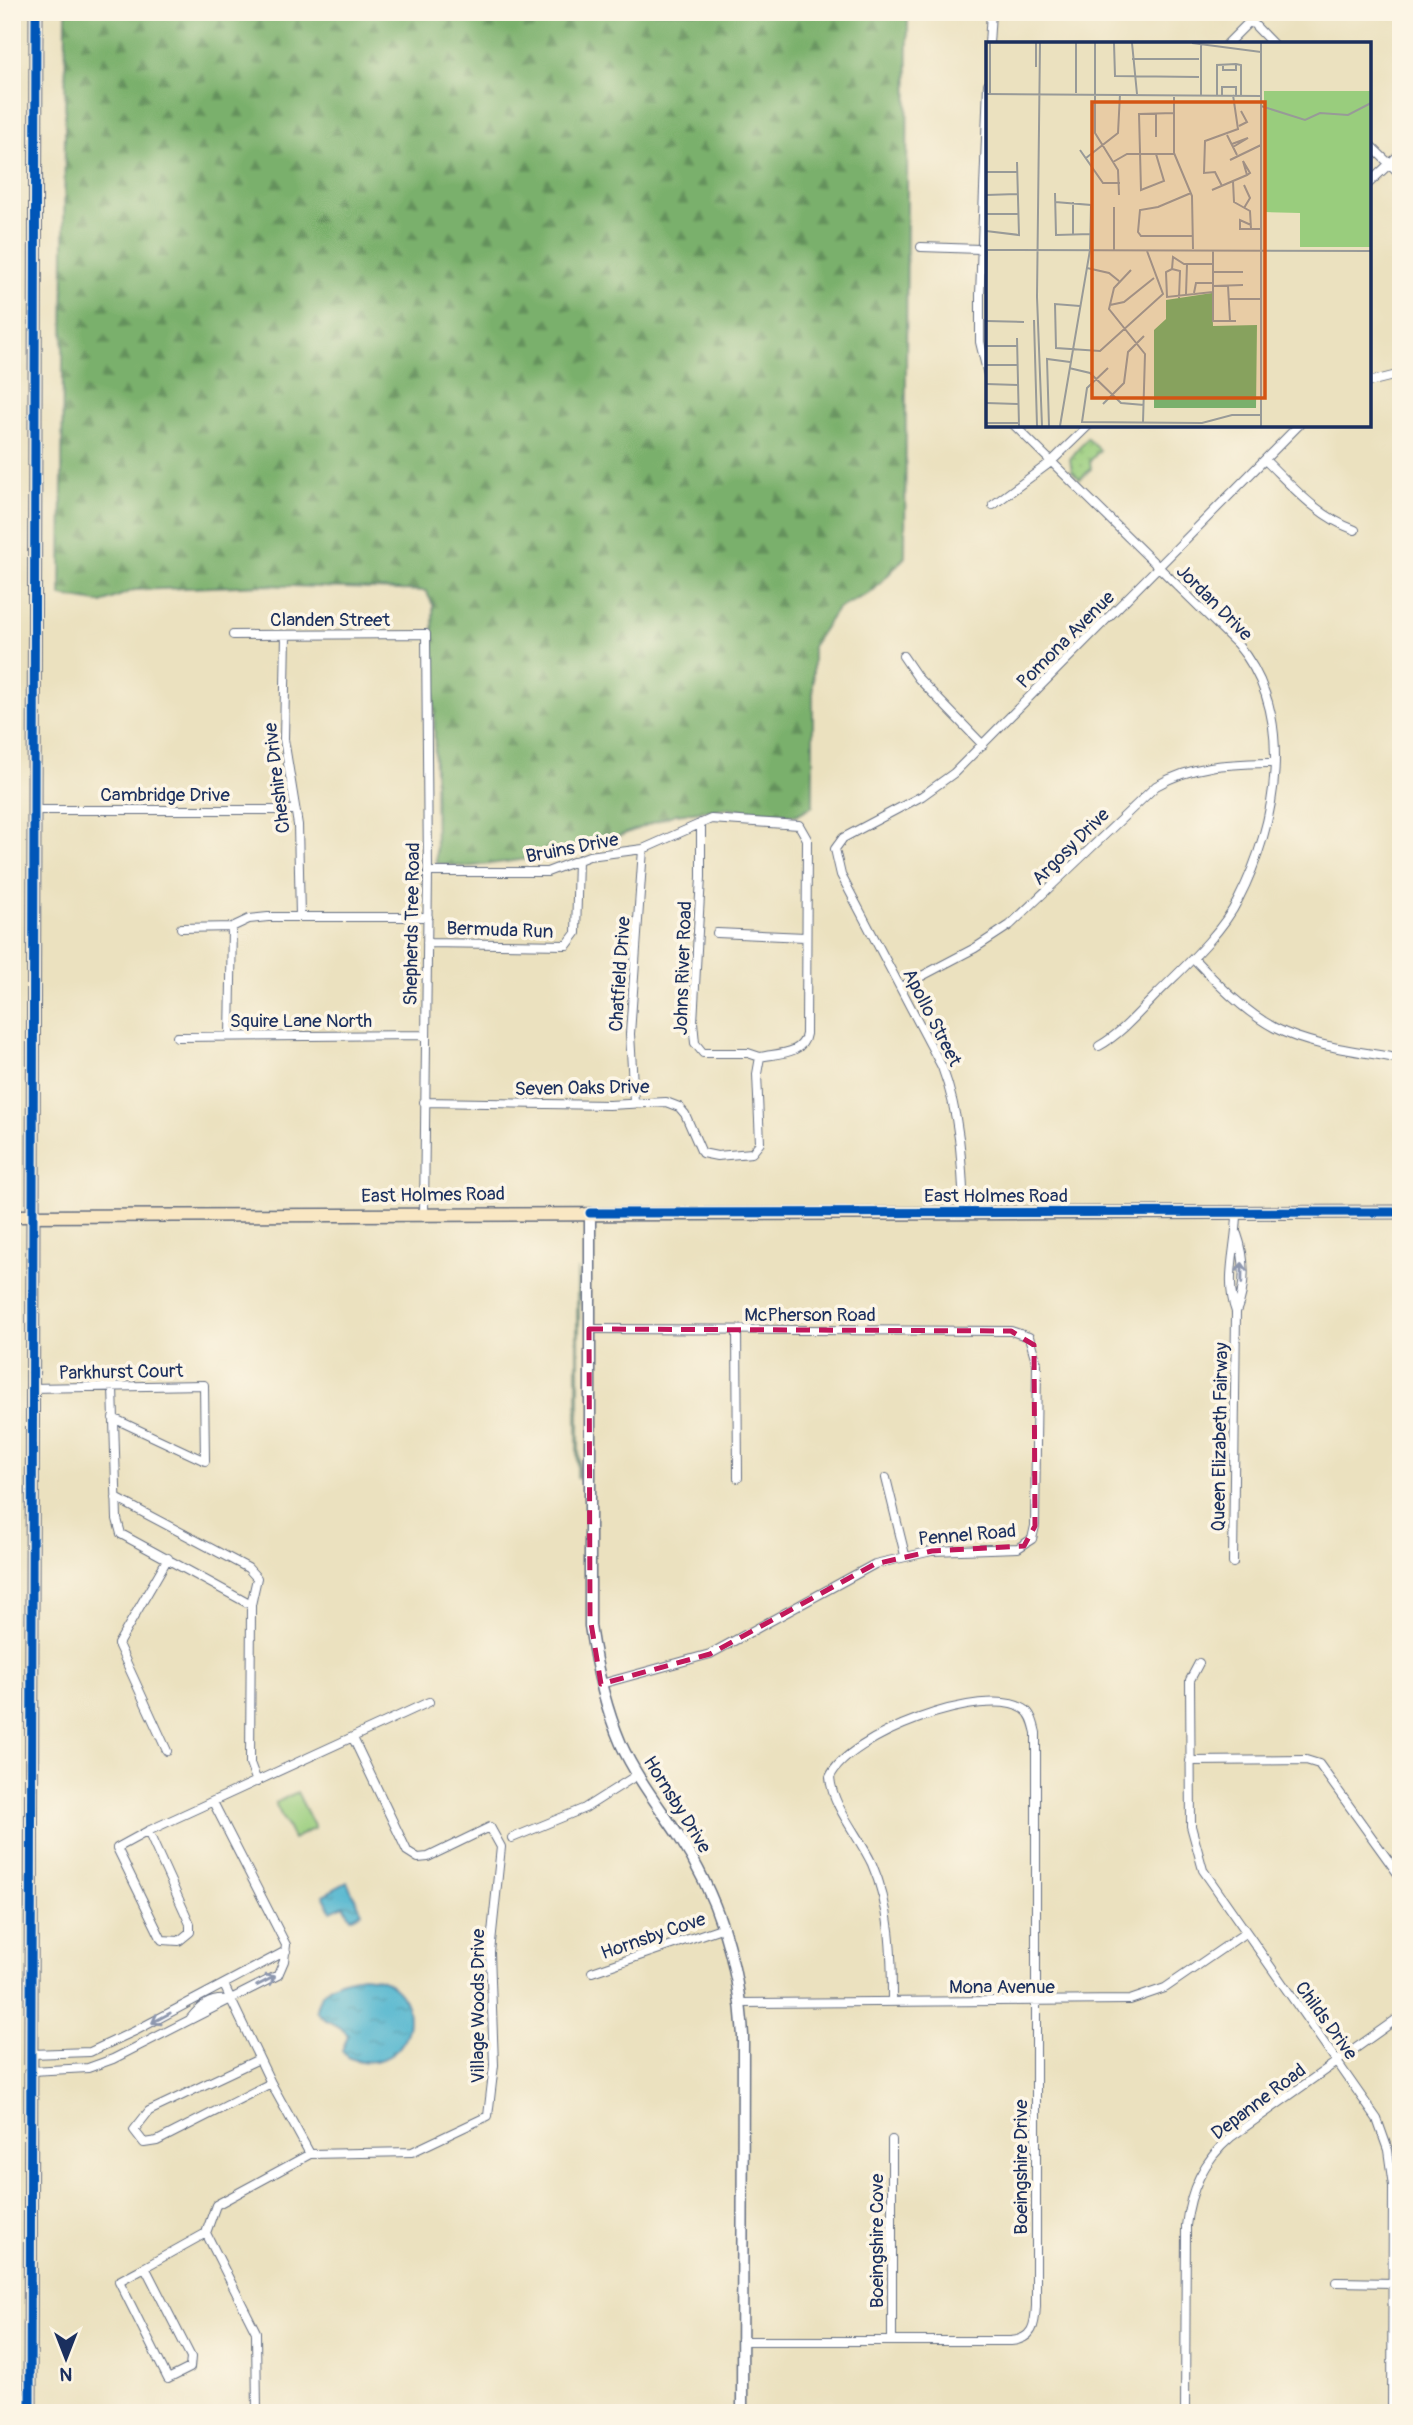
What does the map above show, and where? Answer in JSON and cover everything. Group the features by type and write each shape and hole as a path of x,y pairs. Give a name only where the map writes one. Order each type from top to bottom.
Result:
{"main road":[{"path":"30,2413 36,12"},
{"name":"East Holmes Road","path":"12,1216 964,1211 1401,1212"}],"street":[{"path":"989,42 990,12"},
{"path":"1242,12 1271,42"},
{"path":"1229,42 1259,12"},
{"path":"986,125 980,249 980,342 986,367"},
{"path":"1371,146 1401,175"},
{"path":"1371,181 1401,153"},
{"path":"921,247 980,249"},
{"path":"1371,382 1401,374"},
{"name":"Jordan Drive","path":"1016,427 1237,644 1255,669 1271,715 1271,808 1263,842 1237,903 1193,958 1116,1035 1099,1046"},
{"path":"993,505 1051,461 1087,427"},
{"name":"Pomona Avenue","path":"835,849 843,838 933,789 983,745 1297,427"},
{"path":"1265,460 1331,520 1355,530"},
{"name":"Clanden Street","path":"233,635 426,634"},
{"name":"Shepherds Tree Road","path":"424,1214 428,917 426,634"},
{"name":"Cheshire Drive","path":"286,635 284,739 299,840 300,917"},
{"path":"902,656 918,678 983,745"},
{"name":"Argosy Drive","path":"901,987 975,948 1010,925 1156,786 1186,772 1211,766 1273,764"},
{"name":"Cambridge Drive","path":"34,810 295,810"},
{"name":"Bruins Drive","path":"428,872 538,874 578,860 643,849 710,819 799,825"},
{"name":"Johns River Road","path":"701,823 701,877 693,1022 695,1043 704,1053 748,1053 760,1057 797,1049 805,1040 807,839 799,825"},
{"name":"Chatfield Drive","path":"634,1102 630,1034 643,849"},
{"name":"Apollo Street","path":"835,849 841,875 942,1067 961,1137 964,1211"},
{"name":"Bermuda Run","path":"427,943 568,945 576,933 578,860"},
{"path":"181,928 232,927 258,918 428,917"},
{"path":"230,1036 232,927"},
{"path":"717,933 805,937"},
{"path":"1193,958 1228,995 1275,1028 1333,1046 1401,1059"},
{"name":"Squire Lane North","path":"177,1037 425,1035"},
{"name":"Seven Oaks Drive","path":"424,1102 609,1105 666,1102 679,1107 702,1153 717,1156 752,1153 760,1143 757,1074 760,1057"},
{"name":"Hornsby Drive","path":"590,1213 589,1603 601,1684 622,1746 637,1775 704,1880 724,1927 740,2003 743,2036 742,2413"},
{"name":"Queen Elizabeth Fairway","path":"1233,1563 1236,1312 1231,1297 1231,1250 1237,1234 1237,1213"},
{"name":"McPherson Road","path":"589,1329 1011,1331 1029,1337"},
{"path":"737,1330 738,1478"},
{"name":"Pennel Road","path":"601,1684 709,1654 857,1571 905,1555 943,1550 1011,1549 1024,1546 1032,1539 1037,1492 1037,1364 1029,1337"},
{"name":"Parkhurst Court","path":"31,1388 204,1385 205,1461 113,1418"},
{"path":"113,1387 116,1498 121,1534 251,1605"},
{"path":"886,1478 905,1555"},
{"path":"116,1498 248,1567 257,1577 251,1605 250,1763 257,1782"},
{"path":"167,1751 118,1644 168,1558"},
{"name":"Childs Drive","path":"1199,1663 1190,1680 1191,1826 1205,1876 1377,2119 1388,2150 1393,2183 1392,2413"},
{"path":"148,1831 190,1924 190,1932 179,1941 162,1940 117,1848 148,1831 429,1702"},
{"name":"Boeingshire Drive","path":"742,2341 1016,2341 1032,2330 1036,2306 1036,1733 1027,1711 1009,1704 941,1710 869,1742 840,1759 834,1768 830,1777 832,1790 869,1858 885,1902 890,1927 892,2001"},
{"name":"Village Woods Drive","path":"310,2154 412,2152 488,2116 491,2106 494,2065 490,1952 501,1847 490,1827 428,1857 418,1858 407,1851 353,1738"},
{"path":"1191,1761 1306,1760 1320,1764 1401,1878"},
{"path":"512,1838 585,1808 637,1775"},
{"path":"31,2071 88,2068 113,2059 278,1975 283,1968 285,1945 213,1802"},
{"name":"Hornsby Cove","path":"592,1972 724,1927"},
{"name":"Mona Avenue","path":"740,2003 1117,2002 1154,1993 1188,1974 1245,1933"},
{"path":"31,2054 90,2052 286,1951"},
{"path":"145,2267 191,2357 190,2368 168,2379 118,2281 206,2233 216,2205 310,2154 271,2083 224,1984"},
{"name":"Depanne Road","path":"1185,2413 1186,2239 1189,2206 1196,2181 1208,2161 1226,2141 1401,2016"},
{"path":"259,2059 149,2111 134,2130 144,2143 158,2141 271,2083"},
{"name":"Boeingshire Cove","path":"892,2140 892,2342"},
{"path":"206,2233 256,2332 257,2413"},
{"path":"1336,2282 1393,2283"},
{"path":"12,2398 30,2398"}],"highlighted area":[{"path":"589,1329 1011,1331 1034,1345 1035,1526 1024,1546 932,1551 875,1564 710,1654 601,1684 590,1617"}],"green space":[{"path":"66,12 908,12 905,557 872,592 837,609 813,645 813,806 796,815 728,808 675,814 609,840 536,858 466,867 436,863 433,605 426,591 264,585 134,590 102,603 61,596"},
{"path":"1087,438 1100,450 1090,461 1091,469 1080,479 1072,471 1070,459"},
{"path":"577,1269 579,1279 579,1479 577,1478"},
{"path":"297,1792 315,1828 293,1839 275,1803"}],"water":[{"path":"347,1882 362,1912 351,1918 344,1905 331,1911 323,1895"},
{"path":"363,1976 386,1982 401,1995 408,2011 408,2028 401,2045 388,2056 370,2061 347,2057 342,2051 348,2035 316,2010 318,2001 332,1985"}],"cycle path":[{"path":"30,2413 36,12"},
{"path":"590,1213 1401,1212"}]}
